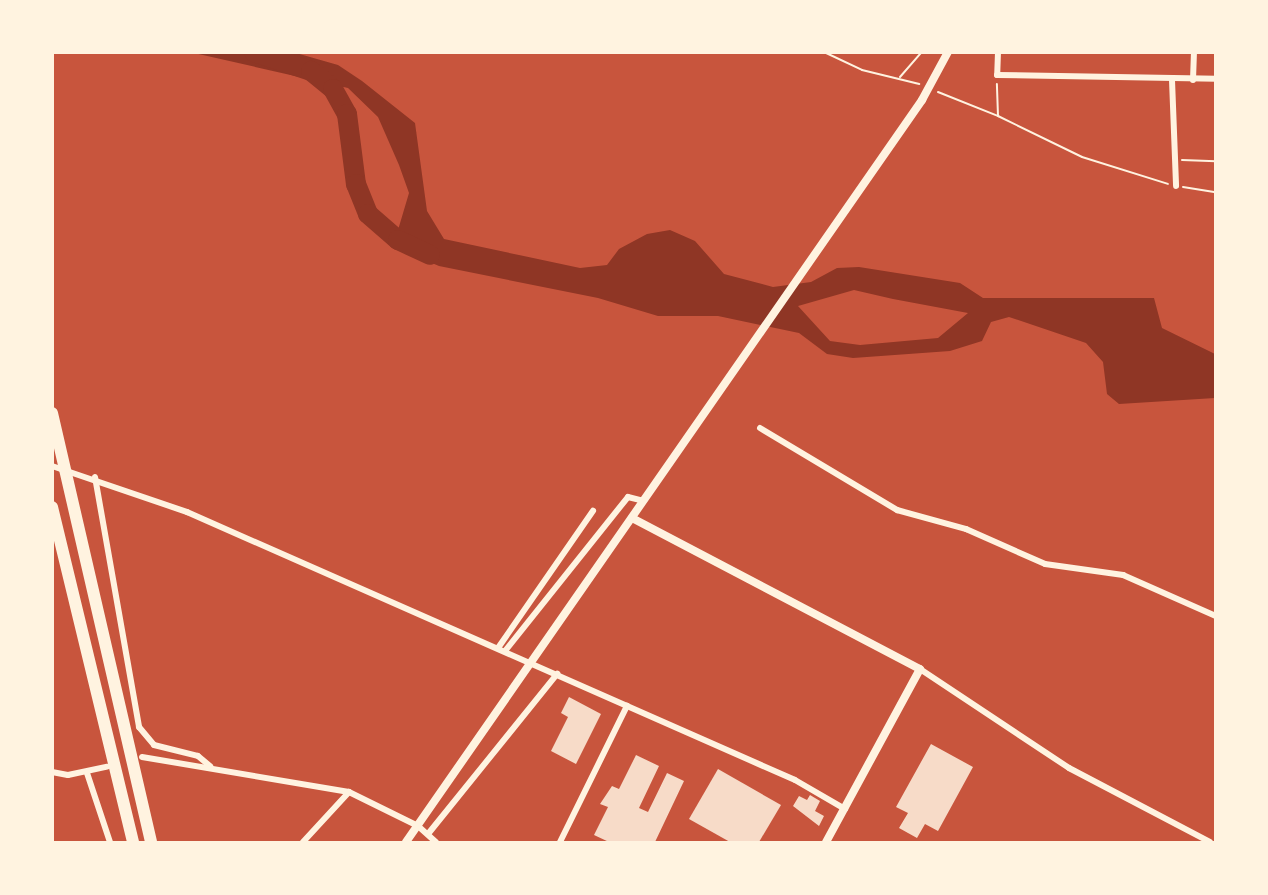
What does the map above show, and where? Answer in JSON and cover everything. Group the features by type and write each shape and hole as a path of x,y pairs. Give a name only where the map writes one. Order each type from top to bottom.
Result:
{"highway":[{"path":"52,413 151,843"},
{"path":"52,507 133,843"}],"street":[{"path":"406,843 922,100 948,52"},
{"path":"998,52 997,75 1215,79"},
{"path":"1193,80 1194,52"},
{"path":"1172,80 1176,186"},
{"path":"760,428 897,510 966,529 1045,564 1122,575 1215,616"},
{"path":"52,466 93,476 502,650 795,780 845,809"},
{"path":"93,476 139,727 154,745 198,756 210,766"},
{"path":"502,650 628,497 644,501"},
{"path":"502,650 593,511"},
{"path":"632,518 920,669 1069,768 1210,843"},
{"path":"826,843 920,669"},
{"path":"428,834 553,673"},
{"path":"560,843 627,706"},
{"path":"142,757 210,766 349,792 418,826 436,843"},
{"path":"52,772 87,772 107,767"},
{"path":"87,772 110,843"},
{"path":"303,843 349,792"}],"path":[{"path":"824,52 862,70 907,80"},
{"path":"899,77 922,52"},
{"path":"997,75 998,116"},
{"path":"953,98 998,116 1083,157 1176,186 1215,192"},
{"path":"1176,160 1215,161"}],"shaded area":[{"path":"194,53 296,53 338,65 362,81 415,123 427,211 444,239 580,268 607,265 619,249 647,234 670,230 695,241 724,274 773,287 811,282 837,268 859,267 960,283 983,298 1154,298 1162,328 1215,354 1215,398 1119,404 1107,394 1103,362 1086,343 1009,317 991,322 982,341 950,351 853,358 827,354 799,333 718,316 658,316 598,298 439,266 413,255 398,230 409,193 378,117 348,88","holes":["854,290 968,313 938,338 860,345 830,341 798,306"]}],"building":[{"path":"569,697 601,714 576,764 551,751 568,717 561,713"},
{"path":"931,744 973,767 938,831 925,824 917,838 899,828 908,813 896,807"},
{"path":"636,755 659,766 639,808 648,812 667,773 684,781 655,842 609,842 594,835 608,807 600,804 612,786 619,789"},
{"path":"718,769 781,805 759,842 730,842 689,819"},
{"path":"810,795 820,801 815,811 824,816 819,826 793,806 799,796 807,800"}],"waterway":[{"path":"254,52 311,71 333,89 347,114 356,184 368,214 398,240 430,255"}]}
